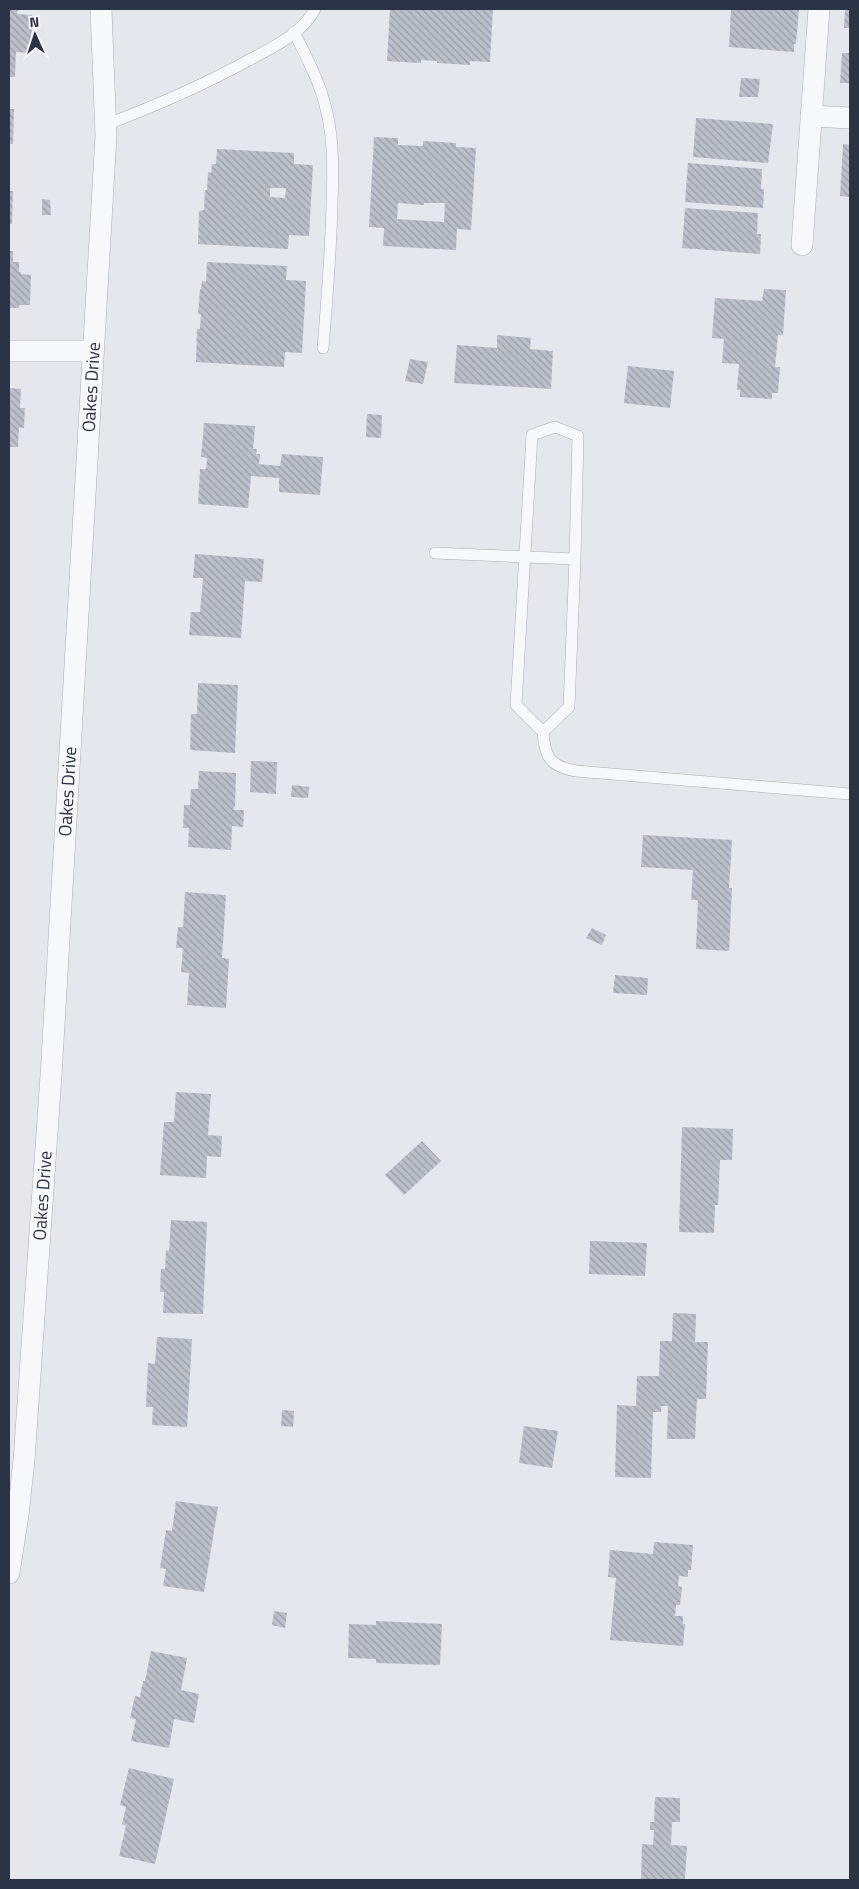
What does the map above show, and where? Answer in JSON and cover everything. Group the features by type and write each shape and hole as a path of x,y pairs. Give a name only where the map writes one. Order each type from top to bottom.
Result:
{"street":[{"name":"Oakes Drive","path":"9,1573 24,1460 50,1096 105,125 101,9"},
{"path":"802,245 819,9"},
{"path":"811,116 850,118"},
{"path":"9,351 92,351"}],"lane":[{"path":"105,125 214,80 269,49 294,32 311,17 315,9"},
{"path":"294,32 312,68 321,93 327,112 333,155 331,241 323,348"},
{"path":"544,732 516,705 532,435 555,427 578,436 575,559 568,707 544,732 544,748 550,760 561,768 576,772 850,794"},
{"path":"435,554 575,559"}],"building":[{"path":"9,9 18,9 17,14 32,15 31,53 16,52 15,77 9,77"},
{"path":"390,9 493,9 490,62 470,61 470,65 421,60 421,63 387,61"},
{"path":"731,9 799,9 794,52 729,47"},
{"path":"845,9 850,9 850,28 844,28"},
{"path":"842,53 850,53 850,83 840,83"},
{"path":"741,78 760,79 758,97 739,97"},
{"path":"9,109 14,109 13,144 9,144"},
{"path":"696,118 773,124 768,163 693,157"},
{"path":"374,137 398,138 398,145 423,146 423,141 456,143 456,147 476,148 471,230 457,229 456,250 383,246 384,228 369,227","holes":["398,203 424,205 424,203 445,203 444,222 397,219"]},
{"path":"843,144 850,145 850,197 840,196"},
{"path":"217,149 294,153 294,164 313,165 309,236 289,235 288,249 198,244 199,211 204,210 208,172 211,173 212,164 216,164","holes":["270,188 286,188 285,198 270,197"]},
{"path":"688,163 762,169 761,189 764,189 763,208 685,202"},
{"path":"9,191 13,191 12,224 9,224"},
{"path":"42,199 50,200 51,215 42,215"},
{"path":"685,208 758,213 757,234 761,234 760,254 682,248"},
{"path":"9,251 13,251 13,262 19,262 19,272 31,275 30,305 19,305 19,308 9,308"},
{"path":"207,262 287,266 286,280 306,281 302,353 285,352 284,367 196,362 197,329 200,329 201,314 198,314 200,289 202,281 206,282"},
{"path":"764,289 786,290 783,335 778,335 775,367 780,367 778,393 772,393 772,399 740,397 740,390 737,390 739,364 722,363 724,339 712,338 715,298 762,301"},
{"path":"497,335 531,338 530,349 553,351 551,389 454,383 457,345 497,348"},
{"path":"410,359 428,362 423,384 405,381"},
{"path":"628,366 674,371 670,408 624,403"},
{"path":"9,388 21,389 20,408 25,408 24,428 19,427 18,447 9,447"},
{"path":"367,414 382,415 381,438 366,437"},
{"path":"204,423 255,426 253,449 257,449 256,454 260,454 259,464 280,466 282,454 323,457 320,495 279,492 279,478 251,476 248,508 198,504 200,469 206,469 207,458 201,457"},
{"path":"195,554 264,559 262,582 245,581 241,638 189,635 191,612 200,612 203,578 193,578"},
{"path":"198,683 238,685 235,753 190,750 191,714 197,714"},
{"path":"251,761 277,762 276,794 250,792"},
{"path":"199,771 236,773 235,806 233,810 244,810 243,827 232,826 231,850 188,847 189,828 183,828 184,805 190,805 191,789 198,789"},
{"path":"292,785 309,787 308,798 291,797"},
{"path":"643,835 732,840 729,888 732,888 729,951 696,949 698,900 691,900 693,870 641,867"},
{"path":"185,892 226,895 222,958 229,959 226,1008 187,1005 189,973 181,972 183,948 176,948 178,927 183,927"},
{"path":"592,928 606,935 602,945 586,938"},
{"path":"615,975 648,978 647,995 613,993"},
{"path":"176,1092 211,1094 208,1135 222,1136 221,1157 207,1156 206,1178 160,1175 164,1122 174,1122"},
{"path":"682,1127 733,1129 732,1160 720,1160 718,1205 715,1205 714,1233 679,1232"},
{"path":"422,1141 441,1161 404,1195 385,1175"},
{"path":"171,1220 207,1222 203,1314 163,1313 164,1292 160,1292 161,1269 165,1269 166,1250 169,1251"},
{"path":"590,1241 647,1243 645,1276 589,1274"},
{"path":"673,1313 696,1314 695,1342 708,1342 706,1399 697,1399 695,1439 667,1439 668,1406 661,1406 661,1412 653,1412 651,1478 615,1477 617,1405 636,1406 637,1376 659,1376 660,1341 672,1341"},
{"path":"157,1337 192,1339 187,1427 152,1425 153,1407 146,1407 148,1363 155,1364"},
{"path":"282,1410 294,1411 293,1427 281,1426"},
{"path":"524,1426 558,1431 552,1468 519,1463"},
{"path":"176,1501 218,1507 204,1592 163,1586 166,1569 160,1568 166,1530 172,1531"},
{"path":"654,1542 693,1545 691,1570 688,1570 688,1577 679,1576 678,1586 682,1587 680,1605 676,1605 675,1616 683,1616 683,1624 685,1624 683,1646 610,1640 616,1578 608,1577 610,1550 653,1554"},
{"path":"274,1611 287,1613 285,1628 272,1625"},
{"path":"376,1621 442,1624 440,1665 376,1663 376,1659 348,1658 349,1624 376,1625"},
{"path":"151,1651 187,1658 181,1690 199,1694 194,1723 174,1719 169,1748 131,1741 136,1719 130,1718 135,1696 140,1697"},
{"path":"129,1768 174,1779 155,1864 119,1856 126,1826 122,1824 126,1807 120,1805"},
{"path":"655,1797 680,1798 680,1822 672,1822 671,1845 687,1846 685,1880 641,1880 642,1844 653,1845 654,1830 650,1830 650,1822 654,1822"}]}
